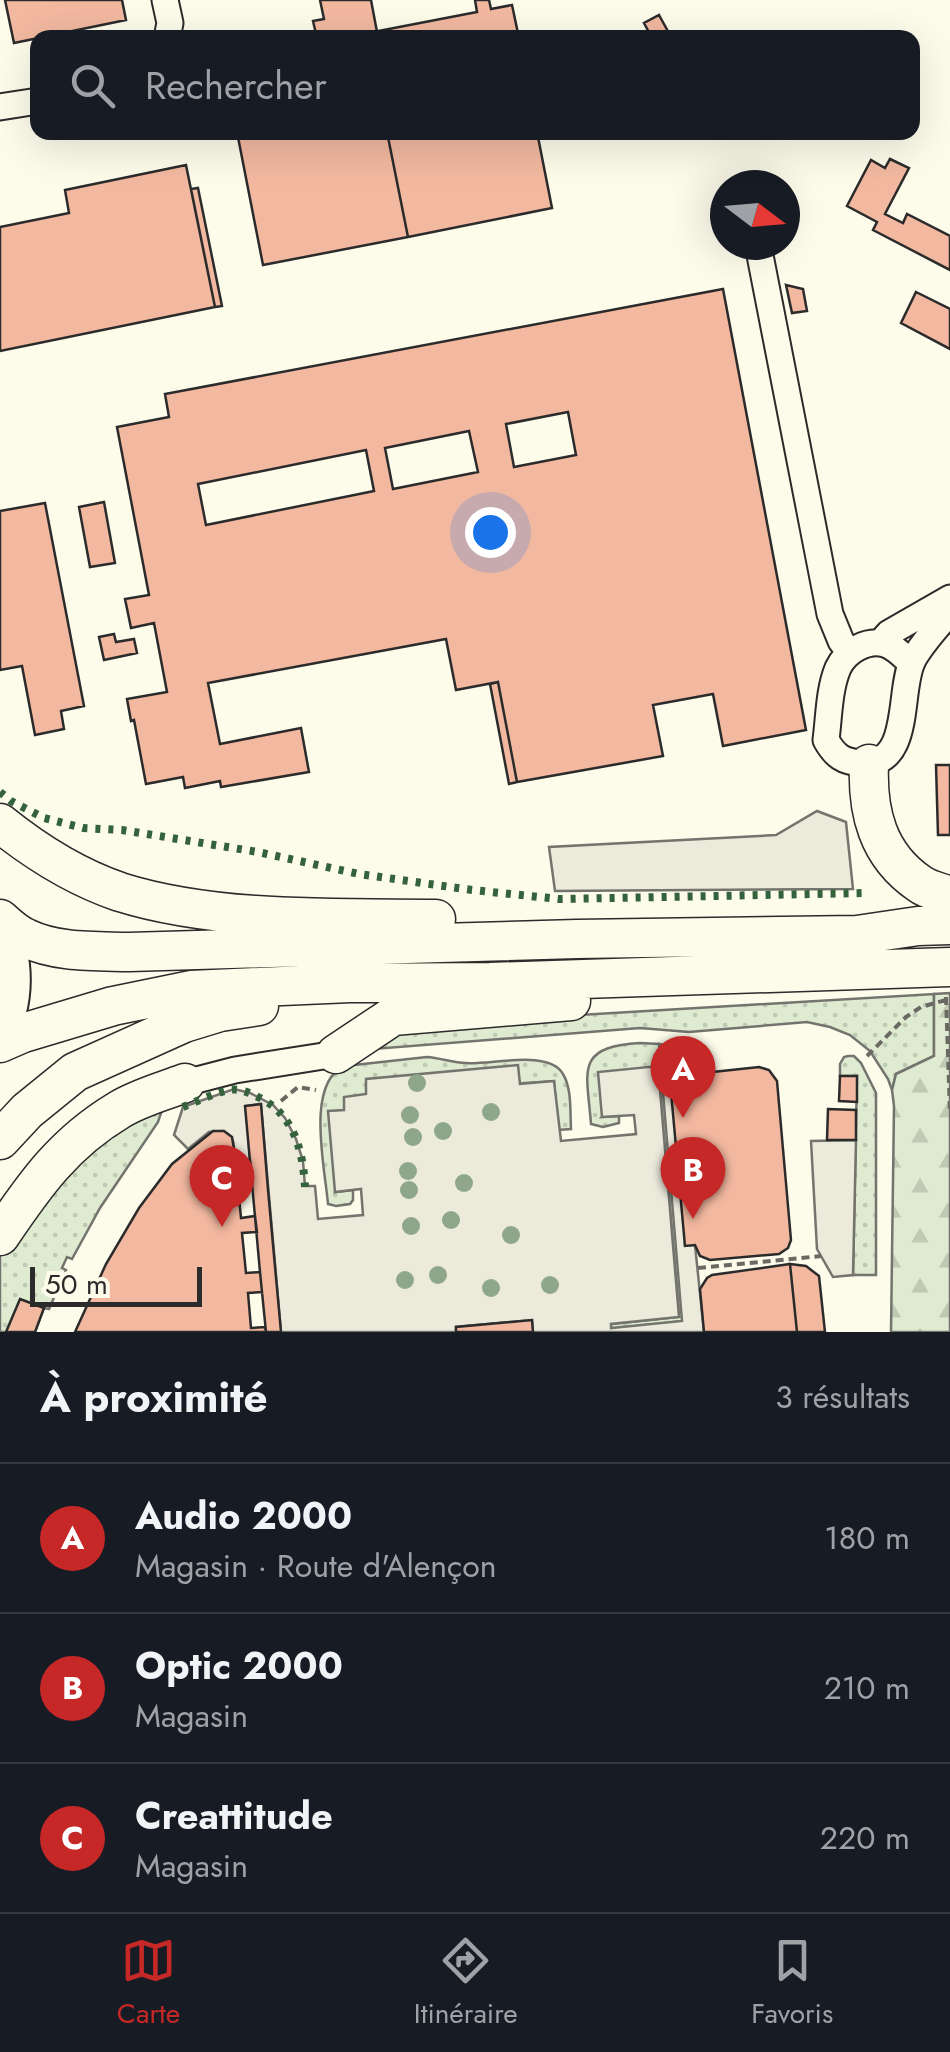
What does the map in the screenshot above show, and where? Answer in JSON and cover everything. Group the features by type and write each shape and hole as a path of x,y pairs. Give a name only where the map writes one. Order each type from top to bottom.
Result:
{"highway":[{"path":"869,764 871,817 883,843 921,886 950,896"},
{"path":"0,823 34,850 81,875 118,891 196,909 378,918 857,920 934,926"},
{"path":"0,920 28,940 95,952 857,934 934,926"},
{"path":"0,1042 95,1011 191,990 879,970 947,984"},
{"path":"336,1054 394,1016 568,1003 616,978"},
{"path":"0,1140 27,1110 75,1072 184,1023 257,1006 475,998 490,982"},
{"path":"0,1236 36,1182 74,1140 122,1108 185,1083"}],"main road":[{"path":"0,920 12,955 14,999 0,1042"}],"street":[{"path":"165,0 169,30"},
{"path":"0,107 30,102"},
{"path":"761,260 830,614 850,653"},
{"path":"880,643 889,633 950,598"},
{"path":"911,663 889,645 880,643 865,644 839,666 826,740 846,762 869,764 882,760 895,747 911,663 950,612"},
{"path":"185,1083 235,1070 336,1054"}],"path":[{"path":"866,1056 947,984"},
{"path":"947,984 950,1112"},
{"path":"282,1101 298,1087 316,1090"},
{"path":"698,1268 822,1256"}],"green space":[{"path":"950,993 950,1332 891,1332 892,1090 896,1074 934,1056 934,994"},
{"path":"934,994 934,1056 896,1074 892,1090 870,1051 850,1035 807,1022 689,1032 640,1028 361,1050 394,1026"},
{"path":"659,1044 683,1321 611,1329 611,1324 679,1317 658,1067 602,1117 619,1116 619,1123 603,1127 591,1124 587,1076 594,1056 619,1045"},
{"path":"854,1056 876,1093 876,1275 853,1275 857,1076 840,1076 840,1064 844,1057"},
{"path":"427,1057 466,1063 533,1060 556,1066 568,1087 571,1129 558,1130 554,1081 366,1094 344,1110 335,1192 353,1190 353,1200 350,1204 328,1204 320,1128 325,1089 333,1075 345,1066"},
{"path":"163,1107 158,1122 100,1208 72,1259 67,1257 62,1268 66,1270 35,1332 0,1332 0,1248 85,1143"}],"shaded area":[{"path":"817,811 846,822 853,889 555,891 549,847 776,835"},
{"path":"659,1044 678,1046 685,1245 695,1245 704,1332 533,1332 532,1320 456,1327 456,1332 281,1332 261,1105 246,1106 250,1160 236,1161 233,1141 223,1131 209,1132 188,1149 174,1135 183,1107 234,1089 250,1093 273,1105 285,1118 303,1161 305,1186 315,1186 318,1219 363,1215 361,1189 335,1192 328,1111 344,1110 344,1097 366,1094 366,1079 518,1065 520,1084 554,1081 561,1141 636,1134 634,1115 602,1117 598,1072 658,1066 679,1317 611,1324 611,1328 682,1321"},
{"path":"856,1140 853,1275 833,1277 817,1249 811,1141"}],"building":[{"path":"5,0 122,0 126,20 77,30 30,30 30,40 14,43"},
{"path":"320,0 371,0 377,30 315,30 313,21 324,19"},
{"path":"475,0 489,0 491,9 512,5 517,30 384,30 477,12"},
{"path":"659,15 667,30 648,30 644,23"},
{"path":"239,140 389,140 408,237 263,265"},
{"path":"389,140 539,140 552,208 408,237"},
{"path":"890,159 909,168 885,214 903,223 907,214 950,236 950,270 873,230 877,222 847,206 871,160 885,168"},
{"path":"186,165 215,307 0,351 0,227 69,213 65,190"},
{"path":"198,188 222,306 215,307 191,189"},
{"path":"786,285 803,289 807,311 792,313"},
{"path":"723,289 806,730 723,746 713,694 653,705 663,756 517,782 498,682 456,690 446,639 208,683 220,744 301,728 309,772 221,787 220,781 185,788 183,777 146,784 127,699 167,692 154,623 131,628 125,599 149,595 117,427 169,417 165,394","holes":["568,412 576,455 514,467 506,424","469,431 478,472 393,489 385,448","366,450 374,491 206,525 198,484"]},
{"path":"916,292 950,309 950,349 901,323"},
{"path":"104,502 115,563 90,567 79,507"},
{"path":"45,503 84,706 61,711 64,729 35,735 22,666 0,670 0,511"},
{"path":"114,634 116,642 134,639 137,653 104,660 99,637"},
{"path":"498,682 517,782 509,784 490,684"},
{"path":"936,765 950,765 950,835 938,835"},
{"path":"759,1067 769,1070 777,1081 791,1240 779,1254 710,1260 700,1256 695,1245 685,1246 671,1092 682,1091 685,1079 694,1074"},
{"path":"840,1076 857,1076 857,1102 839,1101"},
{"path":"261,1104 281,1332 266,1332 245,1106"},
{"path":"828,1109 856,1110 856,1140 827,1140"},
{"path":"213,1131 224,1131 232,1137 236,1161 250,1160 252,1175 237,1176 241,1218 255,1216 257,1232 242,1233 246,1273 260,1272 262,1292 248,1293 251,1328 265,1327 266,1332 75,1332 106,1264 139,1208 172,1164"},
{"path":"790,1264 806,1266 819,1276 825,1332 797,1332"},
{"path":"790,1264 797,1332 704,1332 700,1289 707,1278"},
{"path":"20,1299 44,1308 35,1332 6,1332"},
{"path":"532,1320 533,1332 456,1332 456,1327"}],"hedge":[{"path":"0,792 44,818 83,828 122,830 258,852 359,874 472,890 559,899 866,893"},
{"path":"183,1107 233,1090 272,1105 294,1135 305,1187"}],"place":[{"name":"Audio 2000","path":"683,1118"},
{"name":"Optic 2000","path":"693,1219"},
{"name":"Creattitude","path":"222,1227"}]}
